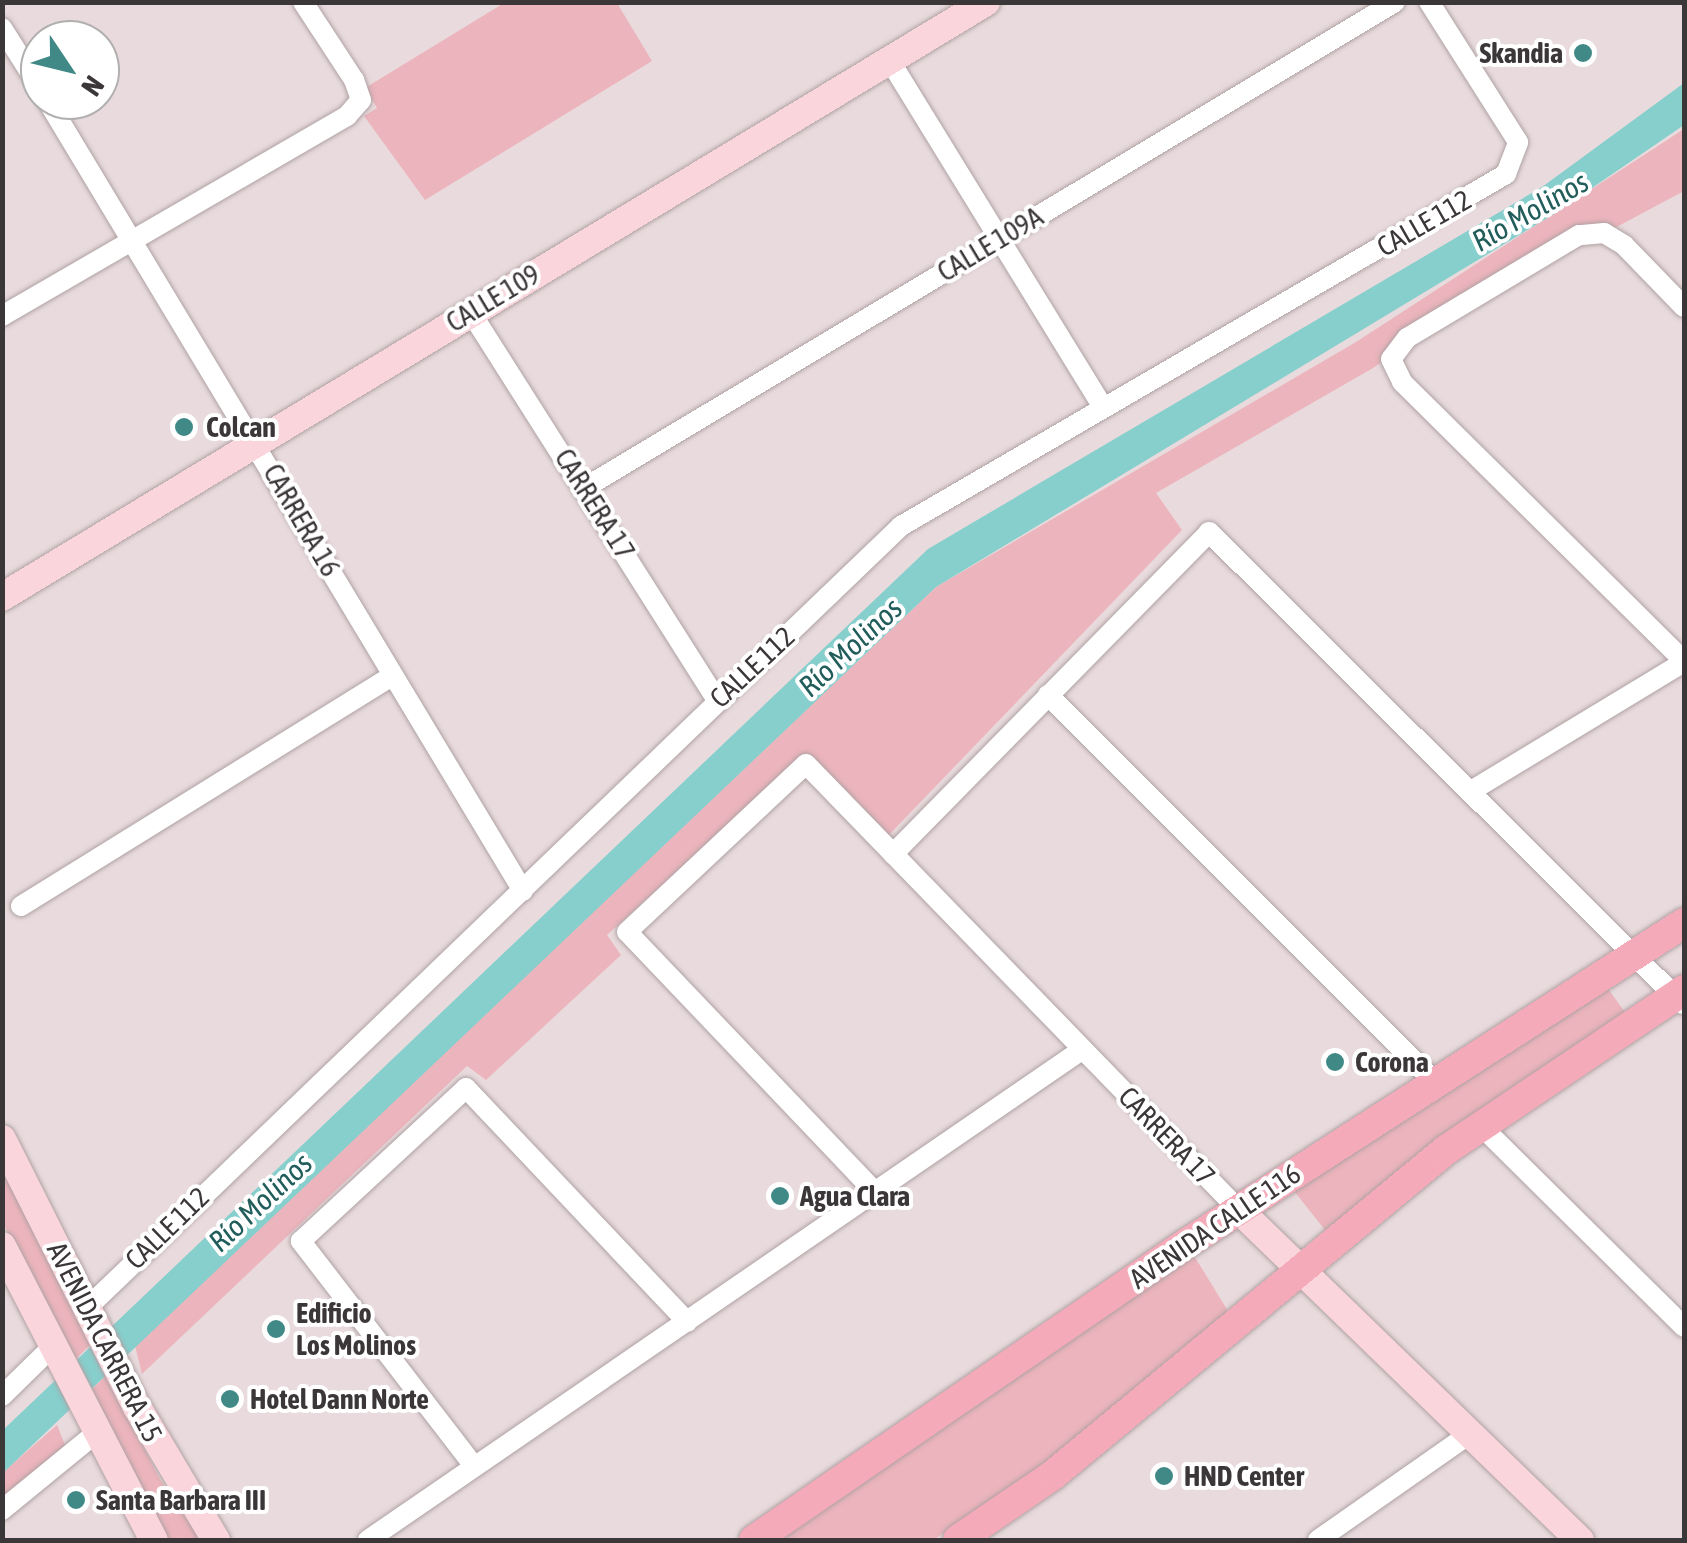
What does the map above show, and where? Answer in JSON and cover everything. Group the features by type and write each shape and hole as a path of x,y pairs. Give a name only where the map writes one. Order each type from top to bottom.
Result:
{"main road":[{"name":"AVENIDA CALLE 116","path":"754,1540 1239,1210 1684,923"},
{"path":"958,1540 1053,1475 1298,1267 1480,1125 1681,998"}],"street":[{"path":"2,316 127,240 347,116 361,100 303,2"},
{"name":"CALLE 109","path":"2,597 986,2"},
{"name":"CALLE 109A","path":"586,487 1396,2"},
{"name":"CALLE 112","path":"93,1320 717,700 901,526 1102,406 1483,189 1516,160 1510,126 1429,2"},
{"path":"2,28 20,56"},
{"path":"890,61 1102,406"},
{"name":"CARRERA 16","path":"58,120 127,240 258,445 523,891"},
{"path":"1471,791 1684,662 1402,382 1391,359 1408,338 1564,244 1604,233 1684,307"},
{"name":"CARRERA 17","path":"470,311 586,487 717,700"},
{"path":"893,854 1209,532 1681,998"},
{"path":"21,906 392,676"},
{"path":"1048,695 1434,1081"},
{"name":"CARRERA 17","path":"875,1192 627,932 806,764 1239,1210 1580,1540"},
{"path":"368,1540 1083,1049"},
{"path":"474,1466 301,1241 466,1088 687,1322"},
{"path":"1480,1125 1684,1327"},
{"name":"AVENIDA CARRERA 15","path":"2,1140 126,1388 216,1540"},
{"name":"AVENIDA CARRERA 15","path":"2,1246 154,1540"},
{"path":"2,1396 57,1356"},
{"path":"2,1510 93,1428"},
{"path":"1318,1540 1470,1433"}],"shaded area":[{"path":"504,3 617,3 652,61 425,200 364,116 377,108 365,88"},
{"path":"1684,129 1684,191 1611,230 1584,225 1373,368 1156,493 1182,530 886,838 799,761 607,935 621,955 486,1080 467,1066 142,1374 135,1346 936,587 1356,342"},
{"path":"1603,982 1627,1015 1325,1230 1290,1186"},
{"path":"2,1169 91,1344 74,1361 3,1223"},
{"path":"1193,1254 1228,1311 1039,1473 933,1540 769,1540"},
{"path":"106,1375 160,1479 201,1540 167,1540 87,1394"},
{"path":"57,1425 65,1445 3,1499 2,1473"}],"water":[{"name":"Río Molinos","path":"1684,83 1684,125 1554,214 936,587 3,1473 3,1430 928,549 1542,187"}],"place":[{"name":"Skandia","path":"1583,53"},
{"name":"Colcan","path":"184,427"},
{"name":"Corona","path":"1335,1062"},
{"name":"Agua Clara","path":"780,1196"},
{"name":"Edificio Los Molinos","path":"276,1329"},
{"name":"Hotel Dann Norte","path":"230,1399"},
{"name":"HND Center","path":"1164,1476"},
{"name":"Santa Barbara III","path":"76,1500"}]}
